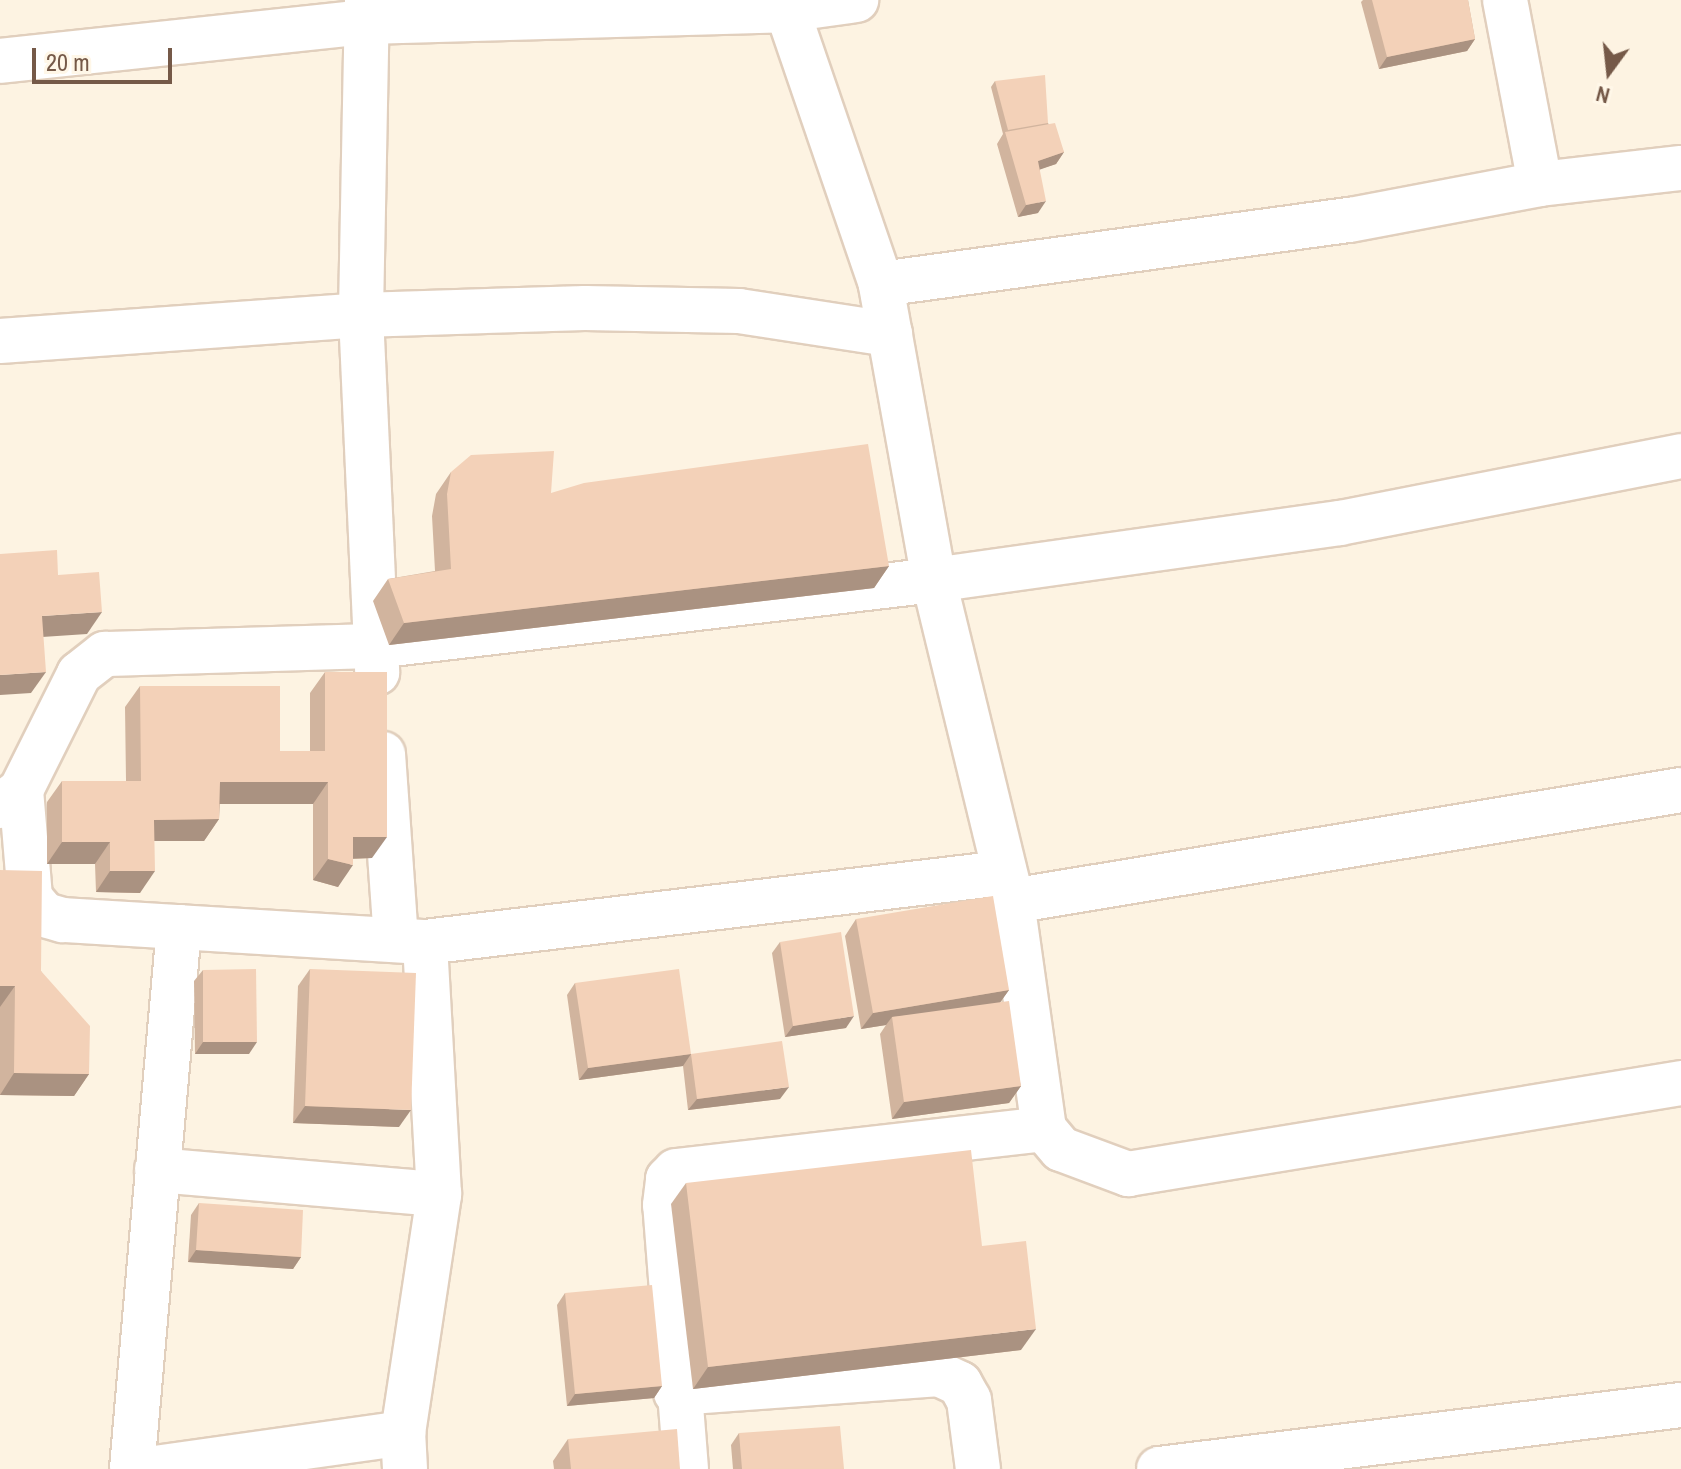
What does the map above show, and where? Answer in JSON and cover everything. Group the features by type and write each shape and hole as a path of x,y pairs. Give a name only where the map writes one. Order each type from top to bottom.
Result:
{"street":[{"path":"0,61 366,11 784,5 856,0"},
{"path":"1505,0 1540,184"},
{"path":"784,5 881,284 934,580 1007,887 1044,1129 1061,1149 1128,1174 1681,1083"},
{"path":"148,1469 404,1451 439,1194 375,646 361,315 366,11"},
{"path":"881,284 1350,220 1540,184 1681,168"},
{"path":"0,341 361,315 679,307 890,334"},
{"path":"1681,456 1340,523 934,580 375,646 105,654 79,674 10,798 30,898 45,915 63,920 411,941 1007,887 1681,790"},
{"path":"132,1469 179,927"},
{"path":"686,1469 676,1393 665,1193 676,1171 1044,1129"},
{"path":"157,1170 439,1194"},
{"path":"676,1393 939,1374 960,1384 969,1400 978,1469"},
{"path":"1159,1469 1463,1450 1681,1405"}],"building":[{"path":"1372,0 1468,0 1475,39 1387,57"},
{"path":"1045,75 1048,123 1008,130 995,81"},
{"path":"1055,123 1064,152 1038,161 1046,201 1026,205 1005,132"},
{"path":"868,444 889,566 404,623 388,579 451,569 447,494 451,472 471,455 554,451 551,493 584,483"},
{"path":"57,550 58,575 99,572 102,612 42,616 46,672 0,675 0,554"},
{"path":"325,672 387,672 387,837 353,837 353,865 328,859 328,782 220,782 219,819 154,820 155,871 110,871 110,842 62,842 62,781 141,781 140,686 280,686 280,751 325,751"},
{"path":"0,870 42,871 41,971 90,1026 89,1074 14,1073 15,986 0,986"},
{"path":"993,896 1009,990 873,1013 856,919"},
{"path":"841,932 854,1016 793,1026 780,942"},
{"path":"256,969 257,1042 203,1042 203,970"},
{"path":"310,969 416,973 411,1110 305,1106"},
{"path":"679,969 691,1054 588,1068 575,983"},
{"path":"1009,1001 1021,1086 904,1102 892,1017"},
{"path":"782,1041 789,1087 697,1099 691,1054"},
{"path":"971,1150 982,1246 1026,1241 1036,1329 708,1367 686,1183"},
{"path":"199,1203 303,1210 301,1257 196,1250"},
{"path":"652,1285 662,1386 575,1394 565,1293"},
{"path":"840,1426 844,1469 742,1469 739,1433"},
{"path":"677,1429 680,1469 571,1469 568,1439"}]}
